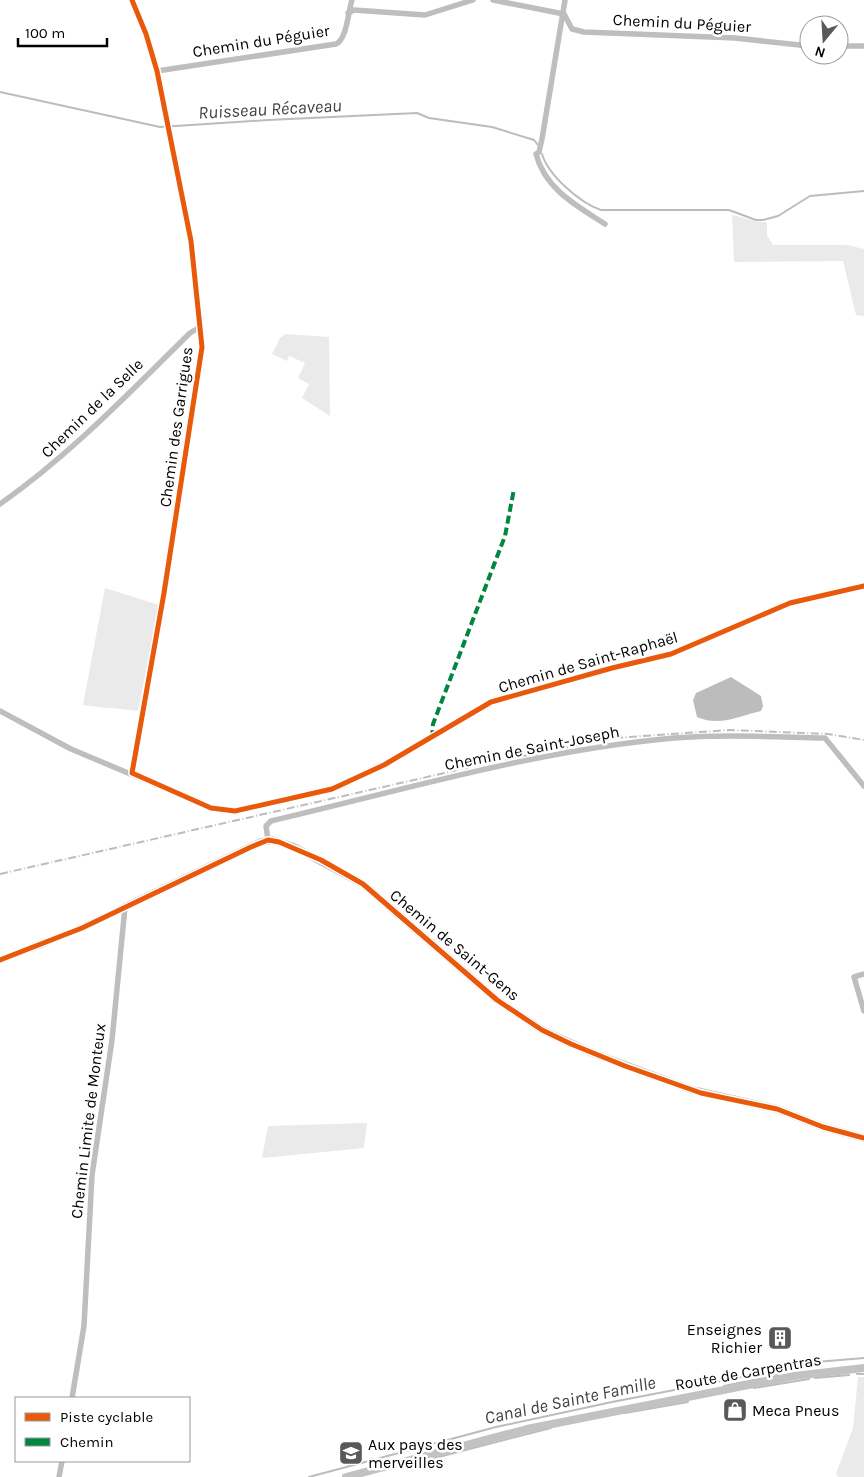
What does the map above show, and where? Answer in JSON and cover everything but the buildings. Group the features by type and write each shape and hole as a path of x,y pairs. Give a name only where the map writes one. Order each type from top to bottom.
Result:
{"street":[{"name":"Chemin des Garrigues","path":"132,0 146,34 157,71 190,241 202,347 164,593 132,773"},
{"name":"Chemin du Péguier","path":"157,71 336,44 340,42 344,35 352,0"},
{"name":"Chemin du Péguier","path":"348,13 354,10 425,15 473,0"},
{"path":"493,0 564,14"},
{"path":"565,0 542,139 539,152 536,154 543,173 558,191 605,224"},
{"name":"Chemin du Péguier","path":"564,14 572,30 584,32 735,38 799,45"},
{"path":"849,46 864,46"},
{"name":"Chemin de la Selle","path":"0,504 35,480 69,451 190,333 200,327"},
{"name":"Chemin de Saint-Raphaël","path":"132,773 211,808 223,811 253,808 332,789 384,765 491,702 612,668 671,654 790,603 864,586"},
{"path":"0,711 71,749 132,773"},
{"name":"Chemin de Saint-Joseph","path":"268,840 266,828 271,821 478,770 596,748 700,737 825,738 864,786"},
{"path":"0,960 40,946 268,840"},
{"name":"Chemin de Saint-Gens","path":"268,840 301,850 363,884 497,1000 542,1030 625,1066 692,1090 777,1109 823,1127 864,1138"},
{"name":"Chemin Limite de Monteux","path":"72,1397 84,1326 92,1175 112,1040 125,907"},
{"path":"864,974 854,977 864,1011"},
{"name":"Route de Carpentras","path":"346,1477 527,1429 794,1376 864,1368"},
{"path":"58,1477 62,1462"}],"shaded area":[{"path":"732,215 758,222 767,222 767,235 773,245 847,245 864,249 864,316 856,315 843,261 734,262"},
{"path":"286,334 329,337 330,416 302,398 309,384 298,378 305,363 289,356 287,361 272,354 280,338"},
{"path":"105,588 159,605 138,711 83,705"},
{"path":"731,677 761,696 763,706 761,711 722,721 705,720 697,717 693,700 696,693"},
{"path":"367,1123 364,1148 262,1158 268,1126"},
{"path":"858,1377 864,1377 864,1477 839,1477 836,1474 853,1428"}],"waterway":[{"name":"Ruisseau Récaveau","path":"0,92 160,127 417,113 429,118 492,127 534,140 538,145"},
{"name":"Ruisseau Récaveau","path":"542,154 551,171 566,187 584,201 601,210 729,210 756,220 763,220 778,216 810,196 864,191"},
{"name":"Canal de Sainte Famille","path":"816,1362 864,1358"},
{"name":"Canal de Sainte Famille","path":"309,1477 496,1427 612,1402 809,1364"},
{"path":"857,1374 864,1374"},
{"path":"724,1386 778,1375"},
{"path":"815,1378 849,1375"},
{"path":"754,1388 809,1379"},
{"path":"625,1413 688,1402"},
{"path":"423,1461 551,1428"}],"railway":[{"path":"0,874 493,762 615,738 729,730 828,734 864,740"}],"marked path":[{"path":"432,738 433,724 505,536 514,489"}],"cycle path":[{"path":"132,0 146,34 157,71 191,241 202,347 164,593 132,773 211,808 235,811 332,789 384,765 491,702 612,668 671,654 790,603 864,586"},
{"path":"0,960 82,928 251,847 268,840 279,842 321,860 363,884 497,1000 542,1030 625,1066 701,1093 777,1109 823,1127 864,1138"}],"place":[{"name":"Enseignes Richier","path":"780,1338"},
{"name":"Meca Pneus","path":"735,1410"},
{"name":"Aux pays des merveilles","path":"351,1453"}]}
